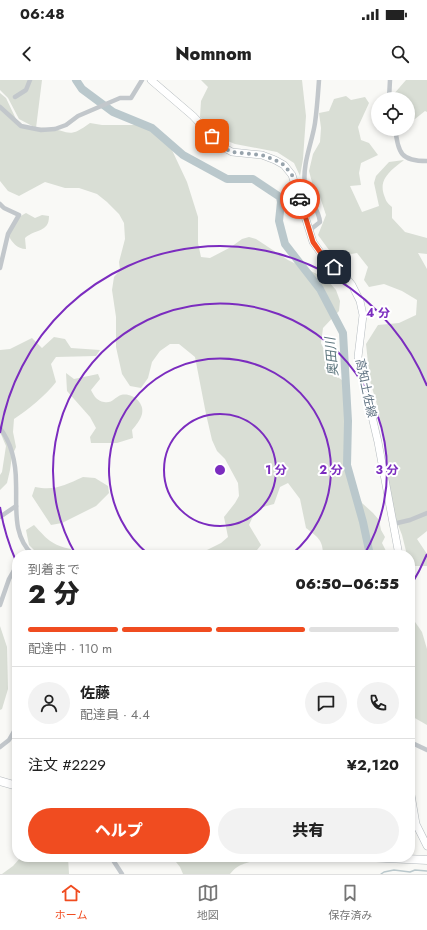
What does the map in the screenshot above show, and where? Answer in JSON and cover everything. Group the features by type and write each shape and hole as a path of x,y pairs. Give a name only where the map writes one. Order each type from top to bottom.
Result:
{"highway":[{"path":"0,781 12,785"},
{"path":"415,859 427,860"}],"main road":[{"name":"高知土佐線","path":"151,80 193,116 220,146 232,152 262,155 284,165 292,175 313,242 325,259 344,275 352,285 360,301 362,315 358,357 378,442 398,550"},
{"path":"415,818 416,824 427,846"}],"street":[{"path":"15,97 26,90 30,80"},
{"path":"0,107 21,126 41,130 55,129 66,125 78,116 108,102 120,98 131,98 142,80"},
{"path":"310,230 320,222 319,214 310,199 305,184 306,158 316,119 319,80"},
{"path":"389,92 390,80"},
{"path":"396,136 398,147 402,154 409,159 427,161"},
{"path":"0,204 4,208 19,215 8,234 0,268"},
{"path":"0,428 12,451 15,467 16,518 18,531 26,550"},
{"path":"0,517 16,506"},
{"path":"393,524 410,520 427,513"},
{"path":"0,605 12,574"},
{"path":"0,747 9,740 12,735"},
{"path":"415,744 427,750"},
{"path":"114,862 122,874"}],"shaded area":[{"path":"0,80 42,80 36,128 19,119 8,98 0,90"},
{"path":"201,80 302,80 306,116 303,159 300,176 294,163 277,152 235,144 218,137 200,117 201,101 208,87"},
{"path":"406,80 427,80 427,112 425,111 415,119 415,92 396,92"},
{"path":"0,93 6,98 16,119 24,128 54,129 72,133 90,123 102,125 145,125 164,138 171,148 187,182 198,217 198,243 201,257 210,258 231,247 242,239 249,237 256,239 288,260 319,275 329,282 336,290 340,301 339,311 323,328 321,343 333,370 339,378 348,384 348,428 345,455 349,476 362,503 379,520 381,530 385,537 382,543 386,550 323,550 319,539 306,528 300,499 288,483 280,487 274,504 258,510 251,520 249,525 261,545 257,550 207,550 221,543 228,537 224,517 239,496 238,483 225,459 217,451 212,440 195,357 179,344 170,344 160,351 152,362 148,378 141,388 130,386 122,374 116,347 116,317 112,290 114,277 120,270 119,262 125,239 124,223 119,214 97,194 79,188 65,188 45,182 19,196 8,191 0,181"},
{"path":"346,96 351,100 365,97 369,103 358,127 361,140 369,143 378,155 361,163 359,173 361,185 350,186 362,212 379,206 374,183 376,176 389,162 404,160 388,174 385,179 383,184 384,195 387,202 392,207 392,218 405,232 427,238 427,254 418,253 427,269 427,531 417,539 427,554 427,566 415,566 415,550 406,550 402,535 390,504 388,463 378,408 370,381 366,344 378,325 399,323 416,315 417,300 402,291 384,284 369,287 364,280 368,267 357,253 339,256 329,250 318,235 326,215 320,197 313,186 309,171 313,154 320,142 321,128 319,113 329,111 334,99"},
{"path":"26,213 35,218 42,215 49,216 47,225 44,228 25,238 26,249 23,249 13,243 8,235 19,217"},
{"path":"54,337 65,339 71,348 100,350 96,356 56,357 51,364 56,382 36,402 14,419 13,432 16,447 12,456 7,483 0,490 0,475 2,472 6,446 0,432 0,350 10,349 32,338 42,348"},
{"path":"66,373 74,379 98,374 100,379 91,390 99,401 109,402 121,395 129,395 137,399 142,406 142,414 138,423 132,430 133,438 117,443 91,443 90,437 96,428 90,417 67,391"},
{"path":"83,477 95,478 108,486 109,493 96,506 62,523 51,525 32,496 35,487 54,488"},
{"path":"34,525 50,541 72,550 34,550 29,545 26,530"},
{"path":"415,622 422,632 427,649 427,725 415,718"},
{"path":"0,626 7,647 8,689 2,709 0,710"},
{"path":"17,862 68,862 69,874 2,874"},
{"path":"176,862 249,862 237,867 230,874 183,874"}],"waterway":[{"name":"奥田川","path":"76,80 82,89 113,112 152,128 183,155 227,179 253,179 280,197 281,202 279,221 285,244 320,289 343,333 348,421 347,465 363,522 369,550"},
{"path":"381,874 394,870 410,872 415,870 427,871"}],"way so far":[{"path":"212,136 220,146 232,152 262,155 284,165 292,175 300,199"}],"route":[{"path":"300,199 313,242 325,259 334,267"}]}
